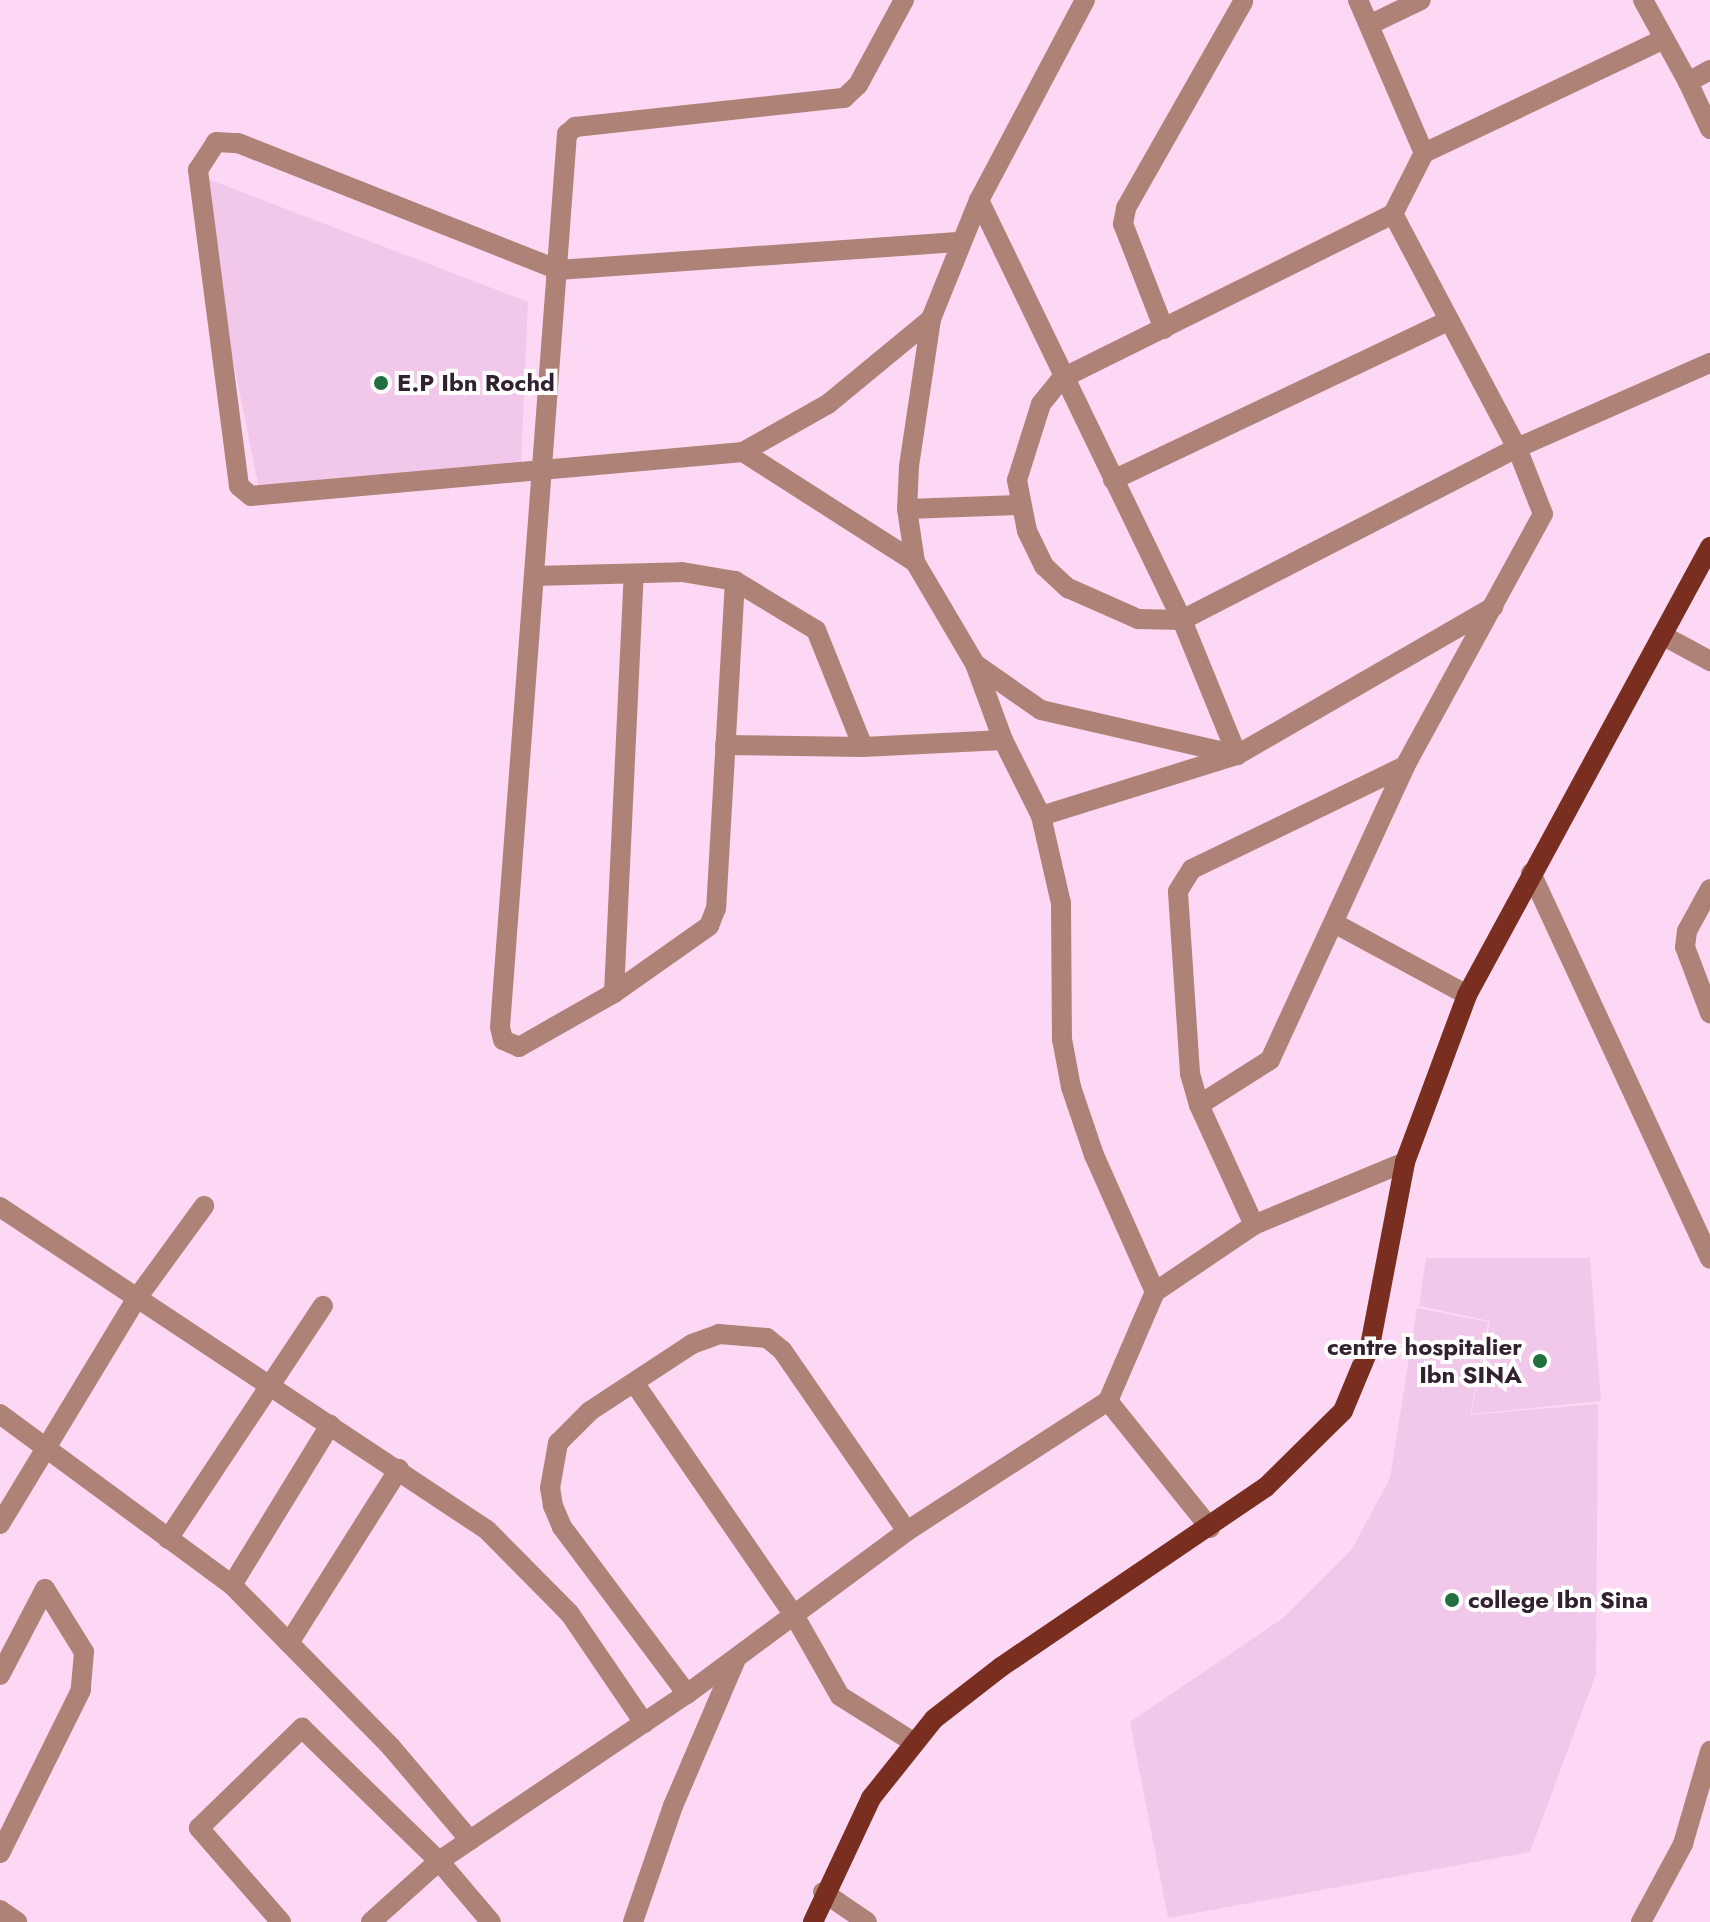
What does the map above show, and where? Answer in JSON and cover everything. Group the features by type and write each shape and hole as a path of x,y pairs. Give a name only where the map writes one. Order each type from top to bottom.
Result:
{"main road":[{"path":"813,1922 823,1892 871,1798 913,1742 1001,1667 1210,1528 1325,1434 1361,1378 1405,1162 1467,995 1710,547"}],"street":[{"path":"735,581 716,908 709,926 614,993 519,1047 503,1040 558,270 563,144 575,127 844,98 858,85 904,0"},
{"path":"1085,0 979,200 931,319 917,386 907,509 915,562 975,664 1003,740 1041,816 1061,903 1062,1039 1071,1087 1094,1155 1155,1292"},
{"path":"1358,0 1371,24 1424,153"},
{"path":"1371,24 1421,0"},
{"path":"1643,0 1710,129"},
{"path":"1164,329 1123,224 1126,208 1243,2"},
{"path":"1664,39 1424,153 1393,214 1062,378 1041,404 1026,441 1017,480 1018,505 1044,566 1068,588 1138,619 1182,620 1517,448 1710,363"},
{"path":"1688,82 1710,70"},
{"path":"931,319 828,404 743,452 542,469 270,498 251,496 239,486 198,170 216,142 238,143 558,270 961,242"},
{"path":"979,200 1062,378 1182,620 1237,755"},
{"path":"1199,1105 1270,1060 1405,766 1497,605 1543,514 1517,448 1393,214"},
{"path":"1113,480 1448,321"},
{"path":"743,452 915,562"},
{"path":"907,509 1018,505"},
{"path":"534,576 682,572 735,581 816,630 863,747"},
{"path":"614,993 634,574"},
{"path":"1041,816 1237,755 1497,605"},
{"path":"1662,635 1710,661"},
{"path":"975,664 1041,710 1237,755"},
{"path":"725,745 863,747 1003,740"},
{"path":"1254,1225 1199,1105 1184,1036 1178,891 1183,878 1405,766"},
{"path":"1531,873 1710,1258"},
{"path":"1710,889 1687,931 1685,947 1710,1013"},
{"path":"1334,923 1467,995"},
{"path":"371,1922 439,1861 687,1694 907,1531 1108,1401 1155,1292 1254,1225 1405,1162"},
{"path":"0,1524 137,1298 204,1206"},
{"path":"0,1207 487,1530 527,1566 570,1614 644,1723"},
{"path":"168,1539 323,1306"},
{"path":"687,1694 562,1527 552,1497 558,1443 590,1411 692,1344 719,1334 767,1338 782,1350 907,1531"},
{"path":"635,1384 794,1615 840,1696 913,1742"},
{"path":"1108,1401 1210,1528"},
{"path":"0,1414 232,1585 391,1747 470,1840"},
{"path":"232,1585 330,1425"},
{"path":"289,1643 399,1469"},
{"path":"0,1675 45,1589 84,1652 81,1690 0,1853"},
{"path":"633,1922 673,1806 737,1655"},
{"path":"281,1922 199,1828 302,1728 439,1861 491,1922"},
{"path":"1641,1922 1683,1844 1710,1751"},
{"path":"823,1892 867,1922"},
{"path":"0,1910 17,1922"}],"shaded area":[{"name":"E.P Ibn Rochd","path":"208,179 528,302 521,464 260,493 199,193"},
{"name":"centre hospitalier Ibn SINA","path":"1426,1258 1590,1258 1601,1401 1471,1414 1490,1321 1419,1306"},
{"name":"college Ibn Sina","path":"1417,1308 1488,1322 1470,1415 1598,1404 1596,1674 1530,1852 1168,1918 1130,1722 1283,1618 1352,1549 1390,1478"}],"place":[{"name":"E.P Ibn Rochd","path":"381,383"},
{"name":"centre hospitalier Ibn SINA","path":"1540,1361"},
{"name":"college Ibn Sina","path":"1452,1600"}]}
